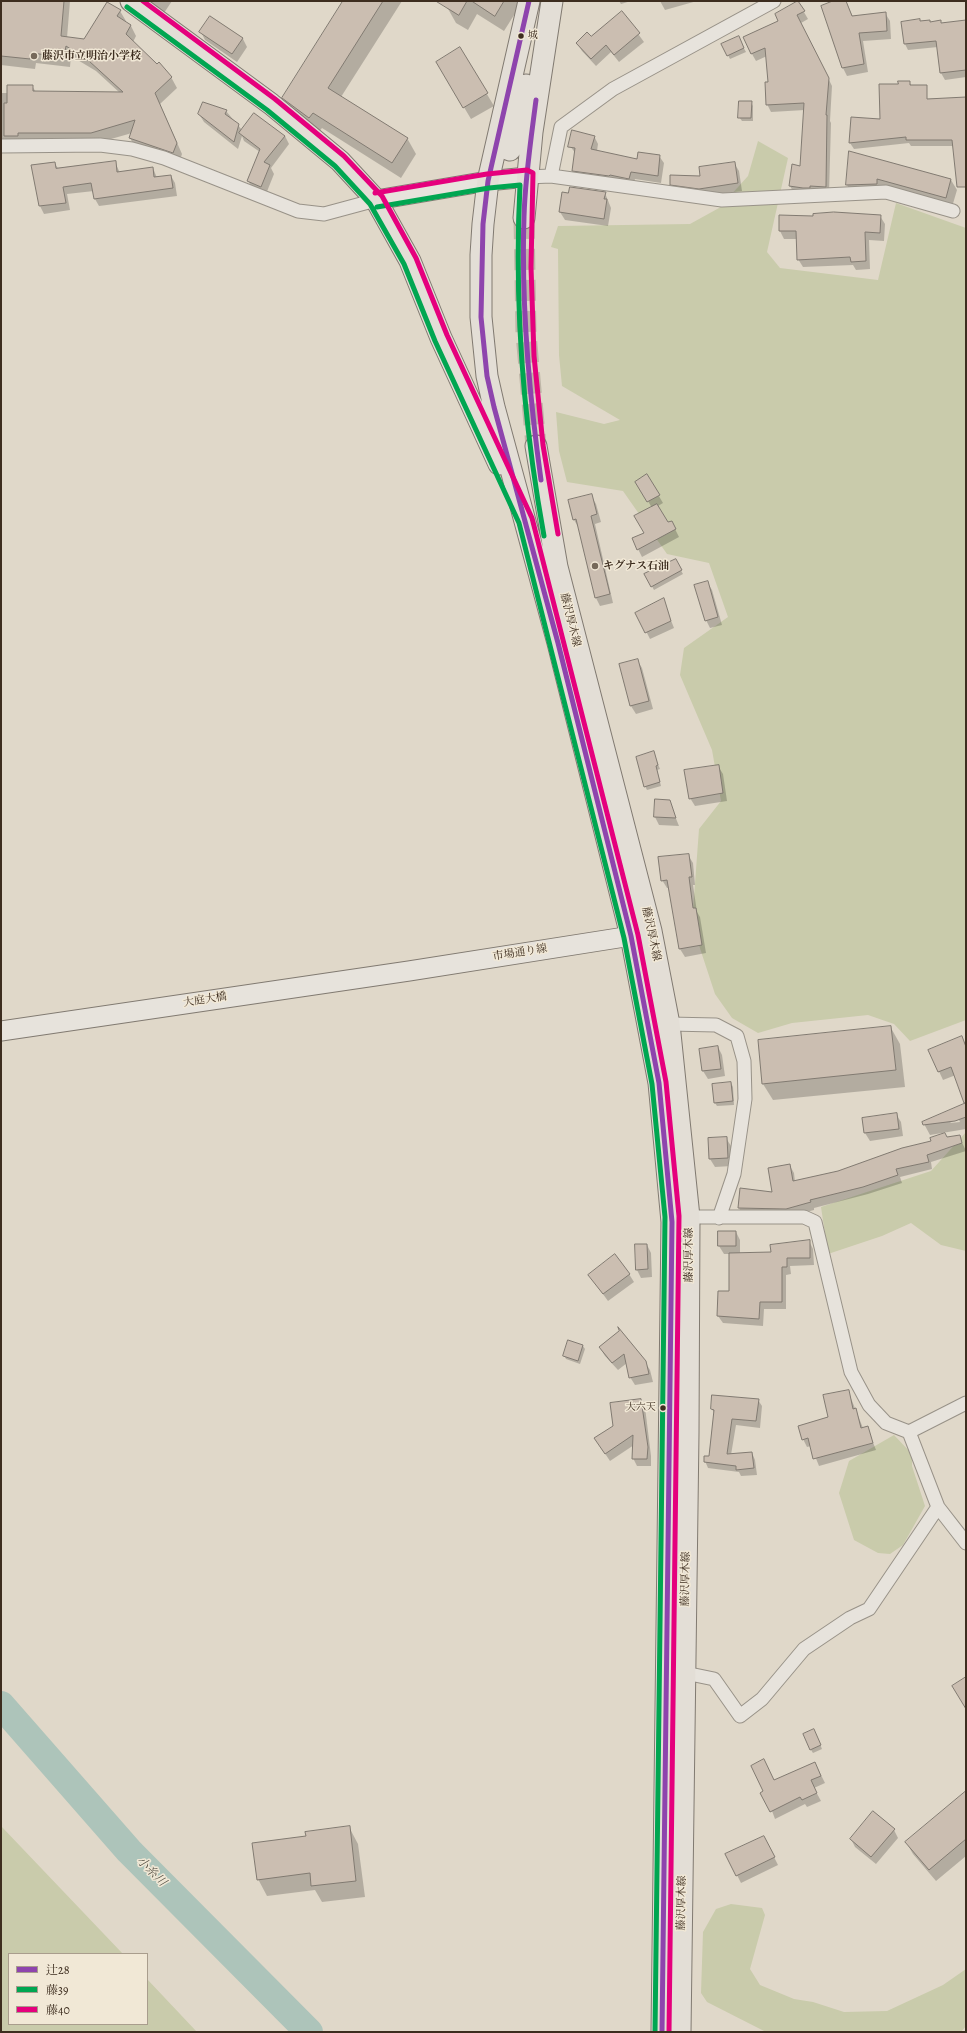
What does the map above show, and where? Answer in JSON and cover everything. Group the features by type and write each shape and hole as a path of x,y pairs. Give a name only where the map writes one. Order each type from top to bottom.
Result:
{"main road":[{"name":"藤沢厚木線","path":"131,1 271,104 340,161 376,200 410,261 441,338 526,521"},
{"name":"藤沢厚木線","path":"529,1 488,181 480,256 484,347 494,407 558,643 631,936 659,1083 680,1217 662,2032"},
{"path":"488,181 499,170 511,148 528,77 552,1"},
{"path":"524,218 527,177 538,85 552,1"},
{"name":"藤沢厚木線","path":"536,446 557,567 651,931 668,1024 680,1217 685,1672 680,2032"}],"street":[{"path":"551,176 561,127 612,89 774,1"},
{"path":"1,146 100,145 132,149 164,158 298,211 324,214 376,200 488,181 551,176 722,200 886,192 953,211"},
{"name":"市場通り線","path":"409,971 631,936 651,931"},
{"name":"大庭大橋","path":"1,1031 409,971"},
{"path":"668,1024 716,1025 737,1036 744,1061 745,1099 737,1160 734,1174 719,1218"},
{"path":"680,1217 804,1217 815,1222 851,1372 869,1405 886,1424 909,1432 966,1403"},
{"path":"909,1432 938,1507 966,1543"},
{"path":"685,1672 714,1679 740,1716 762,1699 804,1649 850,1618 869,1609 938,1507"}],"green space":[{"path":"758,141 788,158 767,252 780,268 878,280 896,203 966,228 966,1020 910,1041 894,1024 868,1015 792,1023 758,1033 732,1018 715,994 692,924 699,829 721,801 712,750 680,675 684,648 728,617 709,563 667,554 623,491 567,482 559,451 556,412 604,424 620,420 562,386 559,355 558,249 551,247 558,226 690,224 719,208 748,176"},
{"path":"966,1132 966,1251 941,1245 911,1223 882,1236 828,1254 821,1207 931,1171"},
{"path":"894,1435 912,1454 912,1466 925,1506 903,1545 890,1554 878,1553 854,1540 839,1493 849,1461"},
{"path":"1,1826 122,1953 8,1953 8,2025 148,2025 148,1980 197,2032 1,2032"},
{"path":"731,1904 762,1908 765,1915 750,1969 760,1985 794,1999 813,2002 844,2012 887,2011 943,1985 966,1969 966,2026 961,2032 766,2032 707,2002 701,1993 703,1932 716,1909"}],"building":[{"path":"1,1 64,1 61,36 84,39 107,2 121,10 117,16 131,25 126,34 157,64 159,62 172,77 155,93 177,143 173,153 129,138 135,120 91,133 18,133 18,136 4,136 4,103 7,103 7,85 33,85 33,91 123,92 89,61 66,46 64,57 31,53 30,59 1,56"},
{"path":"343,1 383,1 328,88 408,138 392,163 313,113 309,118 282,98"},
{"path":"436,1 467,1 459,15"},
{"path":"472,1 504,1 495,16"},
{"path":"798,1 805,11 797,15 829,78 826,115 826,187 810,186 810,188 803,188 789,186 792,164 800,166 804,103 766,105 765,82 768,82 765,48 751,54 743,37 778,21 775,14"},
{"path":"833,1 846,1 852,16 886,12 887,31 859,33 864,64 842,68 821,6"},
{"path":"622,11 640,33 614,55 606,45 591,59 576,43 587,32 591,36"},
{"path":"210,16 243,38 232,54 199,32"},
{"path":"920,19 920,21 930,20 930,22 941,20 941,23 966,20 966,70 940,73 936,41 904,44 901,22"},
{"path":"739,36 744,48 727,56 721,44"},
{"path":"460,47 488,93 463,108 436,62"},
{"path":"898,81 910,81 910,85 927,85 927,99 966,97 966,187 957,187 952,140 906,140 906,137 849,143 851,117 880,119 879,84 898,84"},
{"path":"739,101 752,101 751,118 738,118"},
{"path":"203,102 227,110 225,114 239,124 234,142 198,114"},
{"path":"254,113 285,136 264,162 270,165 261,187 247,181 260,149 239,133"},
{"path":"572,130 595,136 591,149 637,159 638,152 660,155 658,176 631,172 629,179 610,175 572,171 575,148 568,147"},
{"path":"849,151 951,179 946,198 877,179 877,184 846,185"},
{"path":"116,161 117,172 153,167 154,177 171,175 173,188 94,199 91,183 63,187 66,203 39,206 31,165 55,162 56,168"},
{"path":"735,162 738,183 699,189 670,185 670,175 700,176 699,167"},
{"path":"570,187 606,192 604,199 607,199 604,219 559,212 562,192 568,193"},
{"path":"834,212 881,215 880,233 865,232 866,261 851,262 850,257 797,260 796,231 779,231 779,215 813,216 813,214"},
{"path":"647,474 660,495 647,502 635,482"},
{"path":"592,494 597,514 591,516 610,594 595,598 576,519 573,520 568,500"},
{"path":"657,504 668,522 672,521 676,529 637,550 632,538 644,533 634,516"},
{"path":"676,559 682,570 651,587 644,574"},
{"path":"708,581 718,617 705,621 694,585"},
{"path":"664,598 671,621 645,633 635,613"},
{"path":"638,659 649,701 630,706 619,664"},
{"path":"654,751 658,765 656,766 660,782 644,787 636,757"},
{"path":"719,765 723,793 689,799 684,770"},
{"path":"655,799 670,800 676,818 654,817"},
{"path":"689,854 692,877 689,877 693,908 696,908 702,945 679,949 667,880 661,881 658,857"},
{"path":"891,1026 896,1070 762,1084 758,1040"},
{"path":"962,1036 966,1047 966,1103 964,1103 951,1067 938,1072 928,1050"},
{"path":"718,1046 721,1069 702,1071 699,1049"},
{"path":"731,1082 733,1101 714,1103 712,1084"},
{"path":"966,1103 966,1117 955,1121 923,1125 922,1122"},
{"path":"897,1113 899,1129 864,1133 862,1118"},
{"path":"945,1133 947,1137 960,1135 962,1143 927,1155 929,1162 896,1169 898,1175 863,1187 810,1200 811,1202 786,1209 738,1208 740,1188 772,1192 768,1168 790,1164 793,1181 838,1171 902,1148 931,1141 930,1138"},
{"path":"727,1137 728,1158 709,1159 708,1138"},
{"path":"718,1231 736,1231 736,1246 718,1246"},
{"path":"810,1240 810,1258 787,1258 787,1267 782,1267 782,1302 760,1302 759,1319 717,1316 718,1291 729,1291 729,1253 771,1252 770,1245"},
{"path":"635,1244 647,1244 648,1269 636,1270"},
{"path":"615,1254 630,1274 603,1294 588,1275"},
{"path":"618,1327 646,1361 649,1374 629,1378 624,1354 612,1363 599,1347 619,1331"},
{"path":"568,1340 583,1345 578,1361 563,1356"},
{"path":"849,1390 853,1409 856,1408 861,1428 868,1426 873,1443 813,1459 808,1438 802,1440 798,1426 828,1417 823,1395"},
{"path":"712,1395 759,1399 756,1421 732,1419 727,1454 752,1452 754,1468 736,1470 736,1466 704,1462 704,1456 709,1456 714,1410 711,1409"},
{"path":"641,1399 648,1447 647,1459 632,1459 633,1435 605,1454 594,1438 613,1426 610,1403"},
{"path":"966,1677 966,1709 952,1686"},
{"path":"814,1729 821,1745 810,1750 803,1734"},
{"path":"764,1759 774,1780 815,1762 821,1776 811,1780 817,1793 802,1800 800,1797 770,1812 760,1793 763,1791 751,1766"},
{"path":"966,1791 966,1839 929,1870 905,1842"},
{"path":"873,1811 895,1829 871,1857 850,1839"},
{"path":"350,1826 356,1881 311,1886 310,1873 257,1880 252,1843 306,1836 305,1832"},
{"path":"764,1836 775,1857 736,1876 725,1854"}],"waterway":[{"name":"小糸川","path":"1,1705 129,1851 309,2032"}],"tunnel":[{"path":"524,218 526,334 536,446"}],"transit line":[{"name":"藤40","path":"143,1 275,99 344,156 382,196 416,258 447,335 532,518 638,935 666,1082 679,1216 669,2032"},
{"name":"辻28","path":"529,1 488,181 483,224 481,317 487,376 494,407 558,643 631,936 659,1083 672,1222 662,2032"},
{"name":"藤39","path":"127,7 267,110 335,166 370,204 404,264 435,341 519,523 624,938 652,1084 665,1217 655,2032"},
{"name":"辻28","path":"536,100 528,158 523,250 527,349 541,480"},
{"name":"藤40","path":"375,193 487,174 527,170 533,173 531,267 534,356 543,445 558,534"},
{"name":"藤39","path":"377,207 489,188 520,185 518,273 522,361 531,449 544,536"}],"place":[{"name":"城","path":"521,36"},
{"name":"藤沢市立明治小学校","path":"34,56"},
{"name":"キグナス石油","path":"595,566"},
{"name":"大六天","path":"663,1408"}]}
